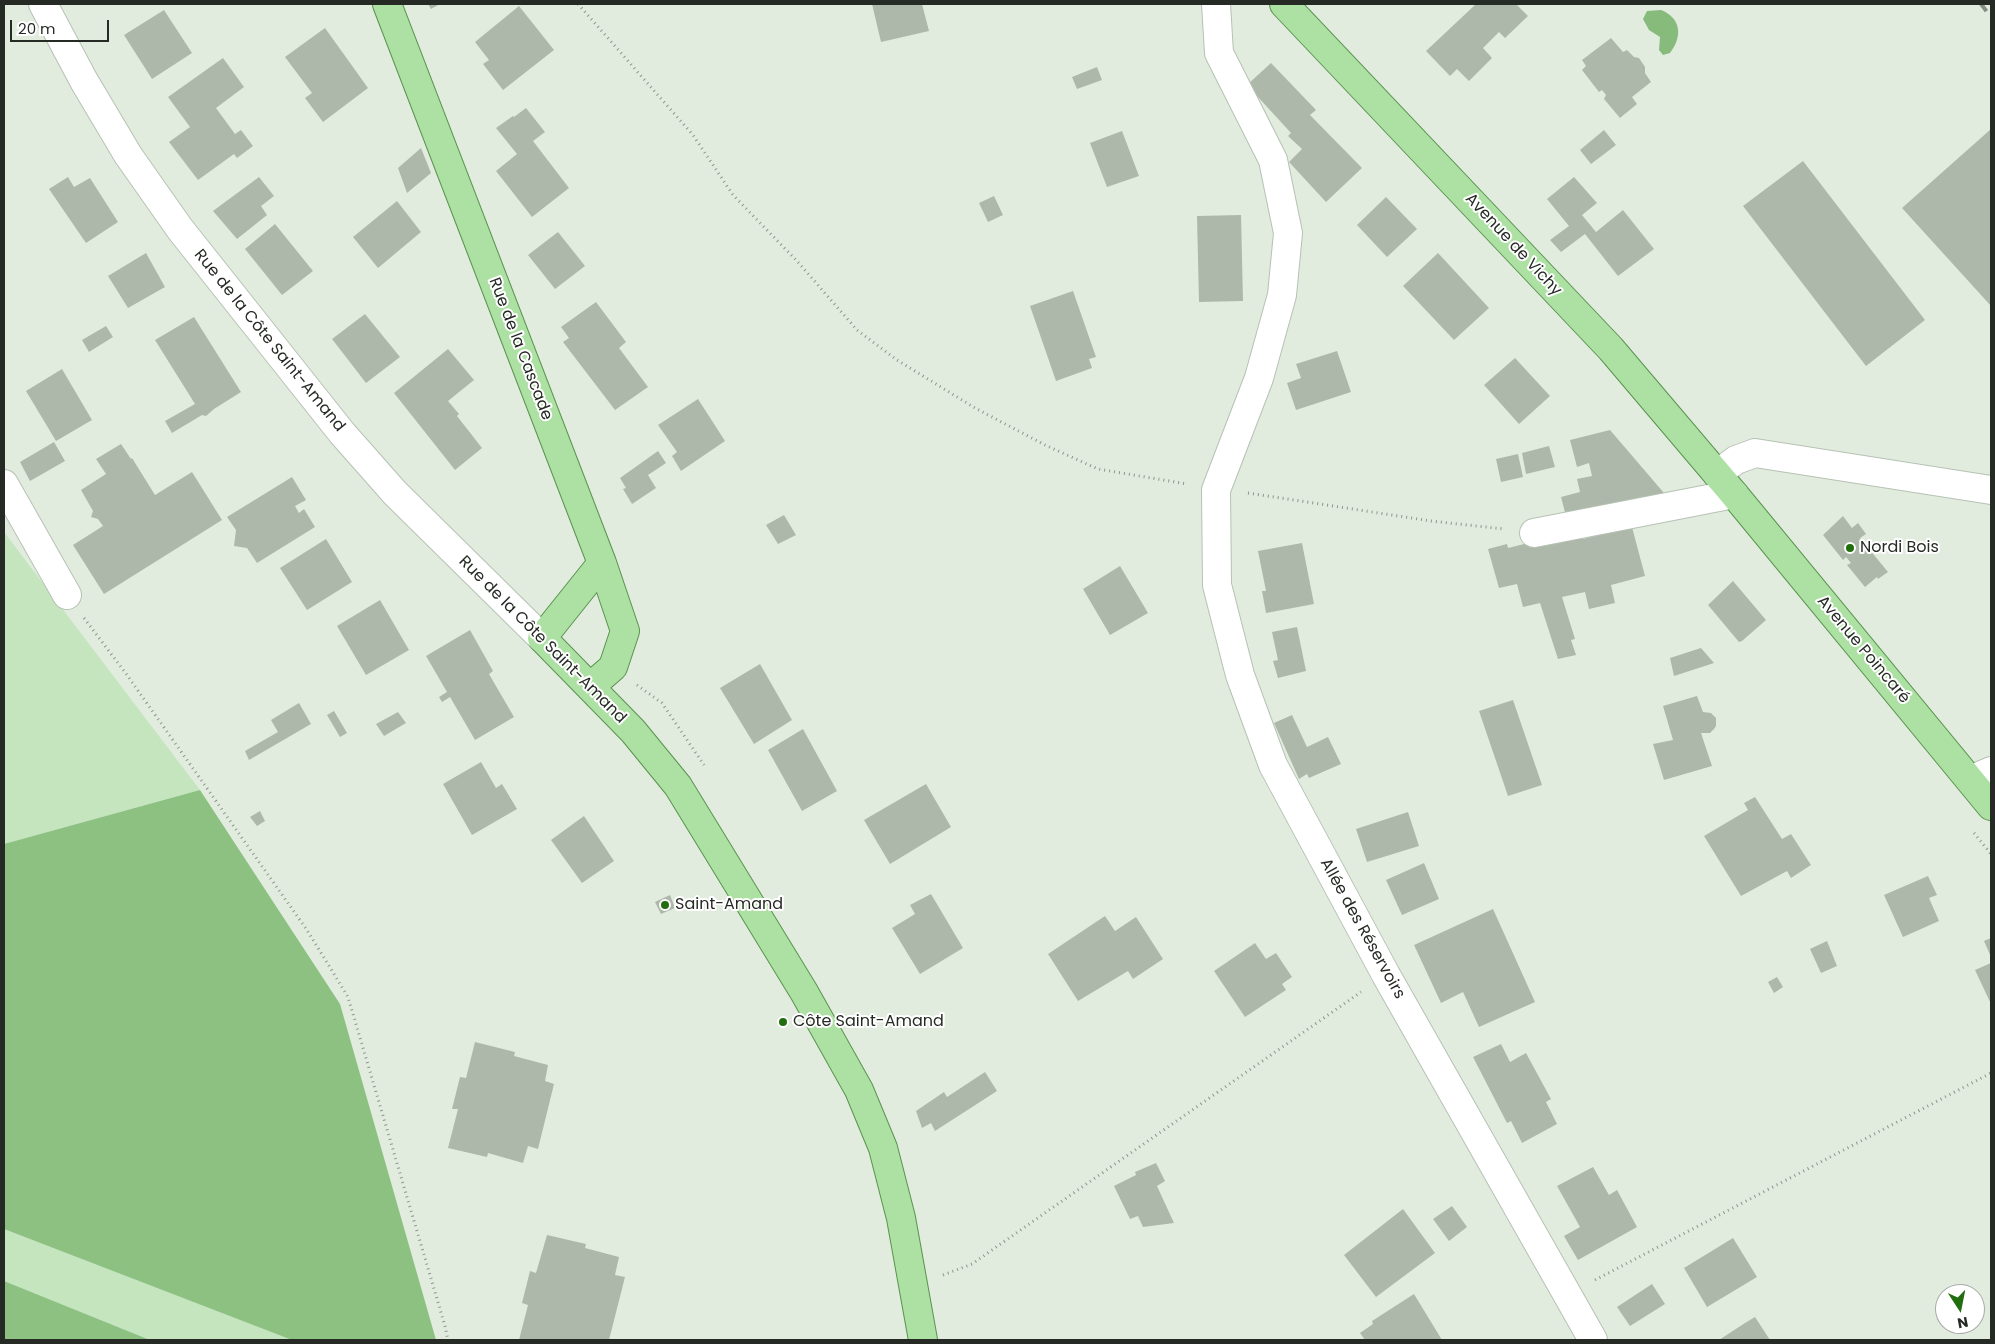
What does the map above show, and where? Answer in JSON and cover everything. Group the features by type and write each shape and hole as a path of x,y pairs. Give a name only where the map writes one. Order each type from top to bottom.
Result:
{"main road":[{"name":"Rue de la Cascade","path":"387,4 602,563 625,630 613,668 590,687"},
{"name":"Avenue de Vichy","path":"1284,4 1611,349 1726,484"},
{"name":"Avenue Poincaré","path":"1726,484 1981,776 1991,806"},
{"path":"542,638 602,563"},
{"name":"Rue de la Côte Saint-Amand","path":"542,638 633,731 678,786 804,992 859,1090 883,1148 900,1218 923,1340"}],"street":[{"name":"Rue de la Côte Saint-Amand","path":"43,4 84,81 128,154 180,229 348,440 395,493 542,638"},
{"path":"1216,4 1219,53 1273,160 1288,233 1282,295 1259,378 1216,490"},
{"path":"1534,533 1726,484 1736,460 1755,453 1991,490"},
{"path":"4,484 67,595"},
{"name":"Allée des Réservoirs","path":"1216,490 1217,585 1240,675 1273,765 1386,975 1593,1340"}],"path":[{"path":"578,4 693,135 733,195 798,262 857,330 889,354 984,412 1045,446 1098,469 1216,490 1431,521 1534,533"},
{"path":"67,595 127,675 307,930 348,997 446,1326 448,1340"},
{"path":"913,1285 972,1264 1386,975"},
{"path":"1568,1294 1991,1073"}],"shaded area":[{"path":"1661,10 1673,18 1678,28 1674,47 1670,53 1663,55 1659,50 1660,37 1649,30 1643,19 1647,11"},
{"path":"4,532 200,790 4,844"},
{"path":"200,790 340,1004 436,1340 292,1340 4,1229 4,844"},
{"path":"4,1229 292,1340 150,1340 4,1281"},
{"path":"4,1281 150,1340 4,1340"}],"building":[{"path":"428,4 440,4 431,9"},
{"path":"872,4 922,4 929,31 881,42"},
{"path":"1476,4 1516,4 1528,16 1505,38 1499,32 1483,48 1492,58 1469,81 1457,69 1450,76 1426,51"},
{"path":"519,6 554,50 503,90 483,64 489,60 475,42"},
{"path":"164,10 192,53 152,79 124,35"},
{"path":"325,28 368,88 323,122 305,98 312,93 285,57"},
{"path":"1611,38 1623,52 1627,50 1634,57 1639,58 1651,82 1632,97 1637,104 1620,118 1604,99 1606,95 1602,90 1599,92 1582,70 1586,66 1582,60"},
{"path":"223,58 244,87 216,108 235,134 241,130 253,146 237,158 234,154 198,180 169,142 190,127 168,97"},
{"path":"1271,63 1316,110 1310,115 1362,168 1326,202 1289,162 1302,149 1288,136 1291,133 1247,85"},
{"path":"1097,67 1102,80 1077,89 1072,77"},
{"path":"526,108 545,132 533,141 569,188 532,217 496,171 517,154 496,128"},
{"path":"1991,129 1991,306 1902,208"},
{"path":"1604,130 1616,145 1591,164 1580,150"},
{"path":"1122,131 1139,176 1107,187 1090,143"},
{"path":"421,148 431,173 407,193 398,168"},
{"path":"1803,161 1925,320 1866,366 1743,206"},
{"path":"68,177 74,187 90,178 118,222 86,243 49,189"},
{"path":"259,177 274,196 261,206 267,215 237,239 213,211"},
{"path":"1574,177 1597,203 1582,215 1596,232 1623,210 1654,249 1618,276 1585,234 1561,252 1550,240 1569,226 1547,199"},
{"path":"994,196 1003,215 988,222 979,203"},
{"path":"1386,197 1417,229 1387,257 1357,225"},
{"path":"397,201 421,232 378,268 353,237"},
{"path":"1241,215 1243,301 1199,302 1197,216"},
{"path":"275,224 313,271 282,295 245,249"},
{"path":"558,232 585,266 555,289 528,255"},
{"path":"146,253 165,287 128,308 108,276"},
{"path":"1438,253 1489,308 1454,340 1403,286"},
{"path":"1073,291 1096,357 1089,359 1092,368 1056,381 1030,306"},
{"path":"596,302 626,342 619,348 648,387 615,410 563,342 569,338 561,327"},
{"path":"365,314 400,357 366,383 332,339"},
{"path":"194,317 241,392 206,416 202,415 172,433 165,421 195,404 155,340"},
{"path":"106,326 113,337 89,352 82,340"},
{"path":"448,349 474,380 448,401 482,448 455,470 394,393"},
{"path":"1337,351 1351,392 1296,410 1287,383 1301,378 1296,364"},
{"path":"1515,358 1550,396 1519,424 1484,385"},
{"path":"62,369 92,420 56,441 26,391"},
{"path":"698,399 725,441 681,471 672,456 677,452 658,425"},
{"path":"1610,430 1670,500 1606,515 1604,505 1592,508 1593,514 1567,520 1561,497 1580,492 1577,479 1592,476 1589,463 1577,467 1570,440"},
{"path":"54,442 65,461 30,481 20,462"},
{"path":"121,444 155,495 192,472 222,520 104,594 73,545 103,526 98,519 91,517 93,511 81,490 106,474 96,459"},
{"path":"1549,446 1555,467 1526,474 1522,453"},
{"path":"658,451 666,463 648,475 656,488 632,504 623,489 626,488 620,478"},
{"path":"1518,454 1523,477 1501,482 1496,459"},
{"path":"292,477 306,500 295,506 299,513 304,509 315,527 257,563 247,548 234,546 236,530 227,517"},
{"path":"784,515 796,535 778,544 766,525"},
{"name":"Nordi Bois","path":"1843,516 1852,528 1858,523 1866,534 1860,538 1888,572 1878,579 1877,577 1865,587 1847,565 1851,563 1846,557 1843,560 1823,535"},
{"path":"1632,527 1645,576 1611,585 1615,603 1589,609 1585,592 1562,597 1575,639 1571,640 1576,655 1558,659 1540,603 1523,607 1517,584 1499,588 1488,549 1507,544 1508,548 1581,530 1583,539"},
{"path":"326,539 352,582 307,610 280,568"},
{"path":"1302,543 1314,604 1266,613 1262,591 1266,591 1258,551"},
{"path":"1120,566 1148,613 1110,635 1083,589"},
{"path":"1733,581 1766,620 1739,642 1708,605"},
{"path":"380,600 409,650 366,675 337,626"},
{"path":"1297,627 1306,671 1278,678 1273,661 1278,660 1272,632"},
{"path":"470,630 493,671 489,674 514,717 475,740 450,697 442,702 439,697 447,692 426,656"},
{"path":"1701,648 1714,663 1674,676 1670,658"},
{"path":"760,664 792,720 754,744 720,688"},
{"path":"1697,696 1703,712 1711,713 1716,718 1716,726 1710,733 1701,733 1712,766 1664,780 1653,744 1673,740 1663,706"},
{"path":"1513,700 1542,785 1508,796 1479,711"},
{"path":"299,703 311,724 249,760 245,751 278,732 271,720"},
{"path":"334,711 347,733 340,737 327,715"},
{"path":"398,712 406,723 384,736 376,724"},
{"path":"1292,715 1307,747 1328,737 1341,764 1309,778 1307,774 1299,779 1274,723"},
{"path":"803,729 837,791 802,811 768,750"},
{"path":"481,762 496,788 502,784 517,809 472,835 443,784"},
{"path":"926,784 951,827 890,864 864,820"},
{"path":"1755,797 1782,839 1791,834 1811,865 1791,878 1787,871 1741,896 1704,836 1748,810 1744,803"},
{"path":"260,811 265,821 257,826 250,817"},
{"path":"1408,812 1419,846 1367,862 1356,829"},
{"path":"584,816 614,861 582,883 551,840"},
{"path":"1424,863 1439,899 1402,915 1386,880"},
{"path":"1928,876 1937,895 1929,898 1939,921 1903,937 1884,895"},
{"path":"931,894 963,948 920,974 892,928 915,914 910,905"},
{"name":"Saint-Amand","path":"670,895 675,908 661,914 655,902"},
{"path":"1493,909 1535,1002 1479,1027 1463,992 1441,1003 1414,945"},
{"path":"1105,916 1115,931 1136,917 1163,959 1133,979 1128,971 1078,1001 1048,954"},
{"path":"1991,938 1991,957 1984,941"},
{"path":"1827,941 1837,966 1821,973 1810,949"},
{"path":"1255,943 1266,959 1276,953 1292,977 1282,984 1286,990 1245,1017 1214,971"},
{"path":"1991,963 1991,1004 1975,970"},
{"path":"1777,977 1783,987 1774,993 1768,982"},
{"path":"475,1042 515,1052 514,1056 548,1065 545,1081 554,1084 538,1149 528,1146 523,1163 488,1153 487,1157 448,1148 458,1109 452,1109 460,1077 466,1078"},
{"path":"1501,1044 1510,1062 1526,1053 1551,1099 1546,1102 1557,1124 1522,1143 1511,1121 1507,1123 1473,1057"},
{"path":"985,1072 997,1091 935,1131 931,1123 922,1128 916,1111 944,1092 947,1097"},
{"path":"1156,1163 1165,1181 1157,1186 1174,1223 1143,1227 1138,1216 1130,1219 1114,1186 1136,1175 1135,1172"},
{"path":"1593,1167 1609,1195 1617,1190 1637,1227 1578,1260 1564,1236 1580,1227 1557,1186"},
{"path":"1452,1206 1467,1227 1449,1241 1433,1219"},
{"path":"1403,1209 1435,1253 1376,1297 1344,1255"},
{"path":"547,1235 586,1244 585,1248 619,1257 615,1275 625,1277 609,1340 519,1340 528,1305 522,1303 530,1271 536,1273"},
{"path":"1733,1238 1757,1277 1707,1307 1684,1268"},
{"path":"1652,1284 1665,1304 1630,1326 1617,1307"},
{"path":"1414,1294 1442,1340 1365,1340 1360,1333 1373,1324 1372,1321"},
{"path":"1755,1317 1770,1340 1719,1340 1745,1323"}],"railway":[{"path":"1981,4 1991,17"}],"place":[{"name":"Nordi Bois","path":"1850,548"},
{"name":"Saint-Amand","path":"665,905"},
{"name":"Côte Saint-Amand","path":"783,1022"}]}
